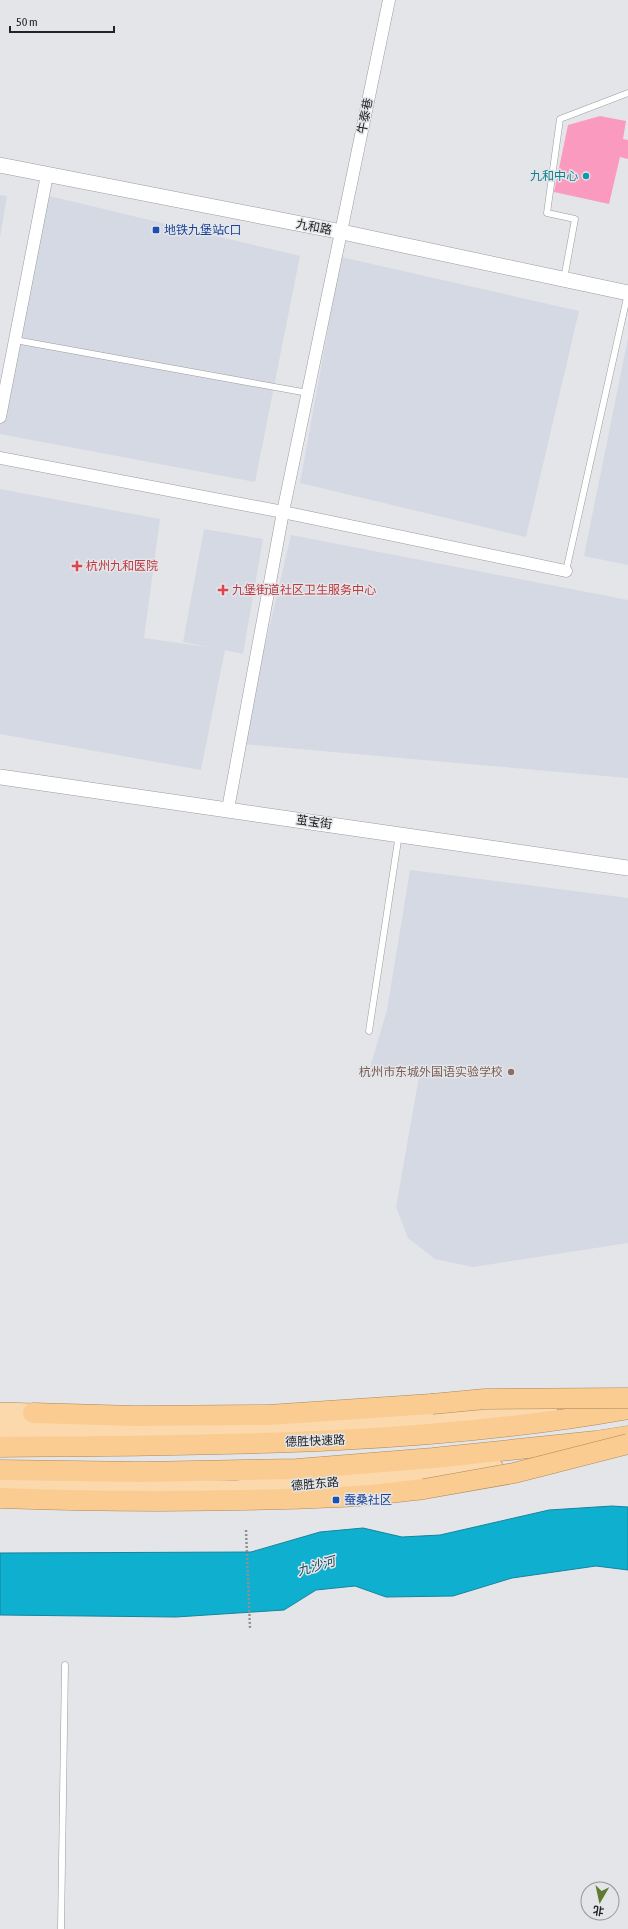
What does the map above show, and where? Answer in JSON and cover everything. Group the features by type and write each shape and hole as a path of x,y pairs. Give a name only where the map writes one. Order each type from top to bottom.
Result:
{"highway":[{"path":"33,1413 135,1416 268,1415 485,1400 628,1398"},
{"name":"德胜快速路","path":"0,1447 338,1441 458,1432 628,1409"},
{"name":"德胜快速路","path":"0,1470 142,1472 297,1469 433,1458 588,1442 628,1436"},
{"path":"0,1498 72,1500 183,1500 340,1497 424,1489 514,1473 628,1444"}],"main road":[{"path":"0,1428 116,1430 262,1428 477,1415 628,1394"},
{"path":"0,1412 33,1413"},
{"name":"德胜东路","path":"0,1486 236,1490 462,1472 628,1453"}],"street":[{"name":"牛泰巷","path":"228,809 283,512 389,0"},
{"name":"九和路","path":"0,166 342,232 628,293"},
{"path":"0,416 47,175"},
{"path":"0,458 283,512 566,570"},
{"name":"茧宝街","path":"0,777 628,868"}],"lane":[{"path":"564,280 575,219 547,213 560,119 628,93"},
{"path":"566,570 628,293"},
{"path":"15,340 308,393"},
{"path":"369,1031 399,834"},
{"path":"61,1929 65,1665"}],"path":[{"path":"246,1530 250,1628"}],"shaded area":[{"path":"41,194 300,256 255,482 0,434 0,410"},
{"path":"0,195 7,196 0,238"},
{"path":"341,257 579,311 526,537 300,483"},
{"path":"628,338 628,565 584,556"},
{"path":"0,489 160,519 144,638 213,648 183,642 204,529 263,539 243,654 225,650 201,770 0,734"},
{"path":"291,535 628,600 628,778 242,744"},
{"name":"杭州市东城外国语实验学校","path":"410,870 628,898 628,1243 473,1267 435,1259 408,1238 396,1207 419,1077 370,1068 387,1010"}],"water":[{"name":"九沙河","path":"612,1506 628,1507 628,1570 596,1566 512,1578 453,1596 386,1597 355,1586 316,1590 284,1610 176,1617 0,1615 0,1553 251,1552 320,1532 363,1528 402,1537 440,1535 549,1510"}],"building":[{"name":"九和中心","path":"600,116 626,121 623,139 628,140 628,159 620,157 609,204 554,192 568,125"}],"place":[{"name":"九和中心","path":"586,176"},
{"name":"地铁九堡站C口","path":"156,230"},
{"name":"杭州九和医院","path":"77,566"},
{"name":"九堡街道社区卫生服务中心","path":"223,590"},
{"name":"杭州市东城外国语实验学校","path":"511,1072"},
{"name":"蚕桑社区","path":"336,1500"}]}
